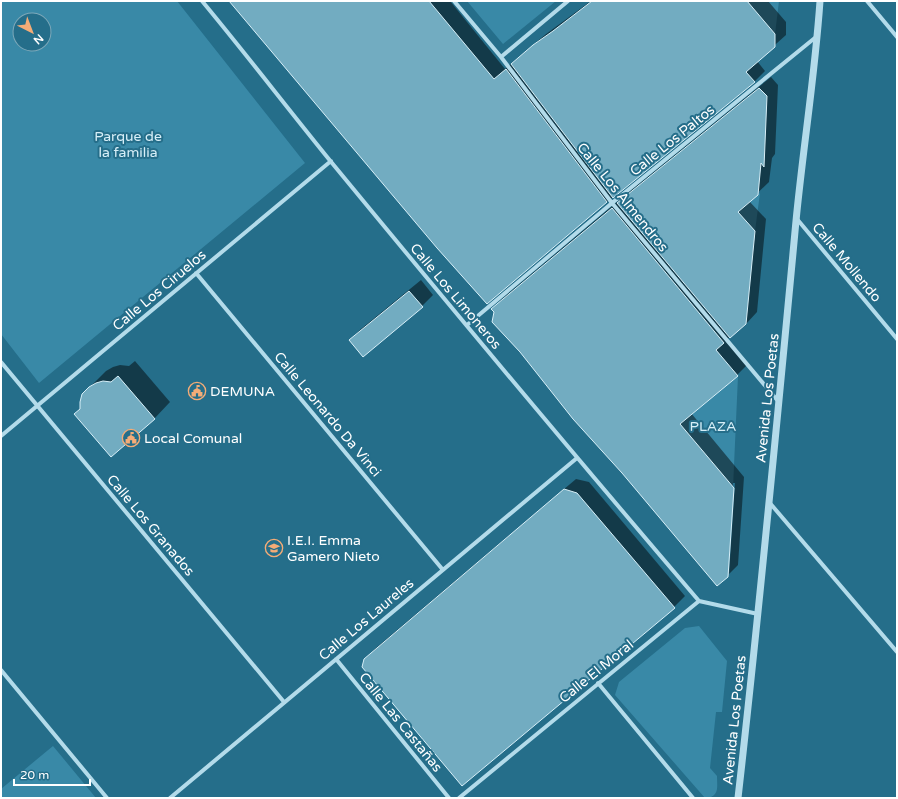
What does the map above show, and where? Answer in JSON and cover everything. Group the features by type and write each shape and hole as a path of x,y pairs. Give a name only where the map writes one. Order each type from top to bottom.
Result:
{"street":[{"name":"Calle Los Almendros","path":"454,1 501,57 612,204 780,403"},
{"path":"501,57 568,1"},
{"name":"Avenida Los Poetas","path":"738,798 780,403 796,219 818,35 820,1"},
{"path":"867,1 897,36"},
{"name":"Calle Los Limoneros","path":"203,2 331,161 467,326 699,601"},
{"name":"Calle Los Paltos","path":"467,326 612,204 818,35"},
{"name":"Calle Los Ciruelos","path":"1,436 331,161"},
{"name":"Calle Mollendo","path":"796,219 897,339"},
{"name":"Calle Leonardo Da Vinci","path":"196,273 443,570"},
{"name":"Calle Los Granados","path":"1,362 284,702"},
{"name":"Calle Los Laureles","path":"170,798 577,458"},
{"path":"769,502 897,652"},
{"path":"699,601 758,614"},
{"name":"Calle El Moral","path":"460,798 699,601"},
{"name":"Calle Las Castañas","path":"336,659 449,798"},
{"path":"1,670 107,798"},
{"path":"598,684 693,798"}],"green space":[{"name":"Parque de la familia","path":"1,1 177,1 305,163 39,383 1,334"},
{"path":"467,1 556,1 503,44"},
{"path":"747,1 779,1 775,34"},
{"path":"760,193 755,231 739,212"},
{"name":"PLAZA","path":"738,376 733,488 680,424"},
{"path":"699,626 727,661 722,712 716,712 710,768 717,776 717,791 713,796 705,798 615,695 619,682 685,628"},
{"path":"53,746 96,798 1,798 1,789"}],"building":[{"path":"229,1 429,1 494,79 506,69 607,202 487,304 437,248"},
{"path":"592,1 747,1 775,34 775,47 746,72 755,82 613,198 511,64 533,45"},
{"path":"759,88 767,96 764,167 761,163 758,195 738,212 755,231 746,324 730,338 617,203"},
{"path":"612,208 724,343 716,350 738,376 680,424 734,488 728,577 717,586 622,473 573,419 520,352 492,322 494,312 491,309"},
{"path":"409,291 423,307 363,357 349,340"},
{"path":"118,376 155,419 111,457 74,414 80,409 82,394 89,387 103,381 111,382"},
{"path":"564,489 577,493 675,608 462,786 362,667 364,659"}],"place":[{"name":"DEMUNA","path":"197,391"},
{"name":"Local Comunal","path":"131,438"},
{"name":"I.E.I. Emma Gamero Nieto","path":"274,548"}]}
